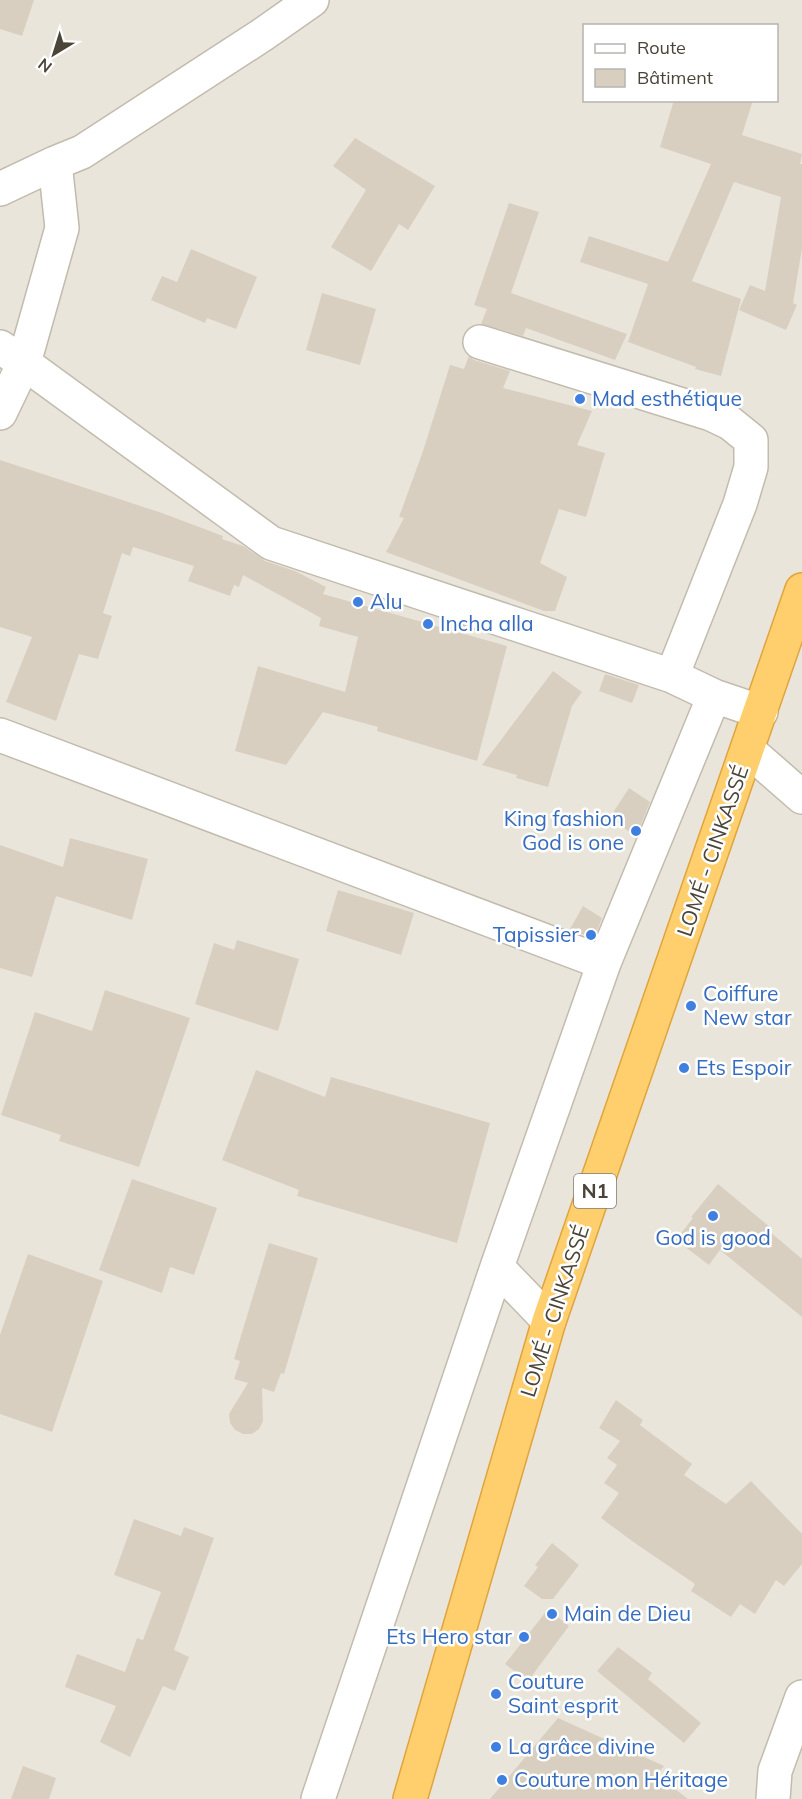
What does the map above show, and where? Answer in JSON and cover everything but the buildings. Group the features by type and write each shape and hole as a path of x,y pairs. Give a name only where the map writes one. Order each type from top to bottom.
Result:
{"highway":[{"name":"LOMÉ - CINKASSÉ","path":"410,1799 549,1322 802,590"}],"street":[{"path":"0,189 82,152 312,0"},
{"path":"0,413 12,355 62,228 55,163"},
{"path":"480,342 711,414 730,423 750,440 751,467 740,504 672,676"},
{"path":"12,355 270,543 672,676 714,696 761,712"},
{"path":"318,1799 498,1267 604,963 714,696"},
{"path":"0,735 604,963"},
{"path":"748,750 802,797"},
{"path":"498,1267 549,1322"},
{"path":"772,1799 775,1771 802,1697"}],"shaded area":[{"path":"0,0 802,0 802,1799 0,1799"}],"place":[{"name":"Mad esthétique","path":"580,399"},
{"name":"Alu","path":"358,602"},
{"name":"Incha alla","path":"428,624"},
{"name":"King fashion God is one","path":"636,831"},
{"name":"Tapissier","path":"591,935"},
{"name":"Coiffure New star","path":"691,1006"},
{"name":"Ets Espoir","path":"684,1068"},
{"name":"God is good","path":"713,1216"},
{"name":"Main de Dieu","path":"552,1614"},
{"name":"Ets Hero star","path":"524,1637"},
{"name":"Couture Saint esprit","path":"496,1694"},
{"name":"La grâce divine","path":"496,1747"},
{"name":"Couture mon Héritage","path":"502,1780"}]}
